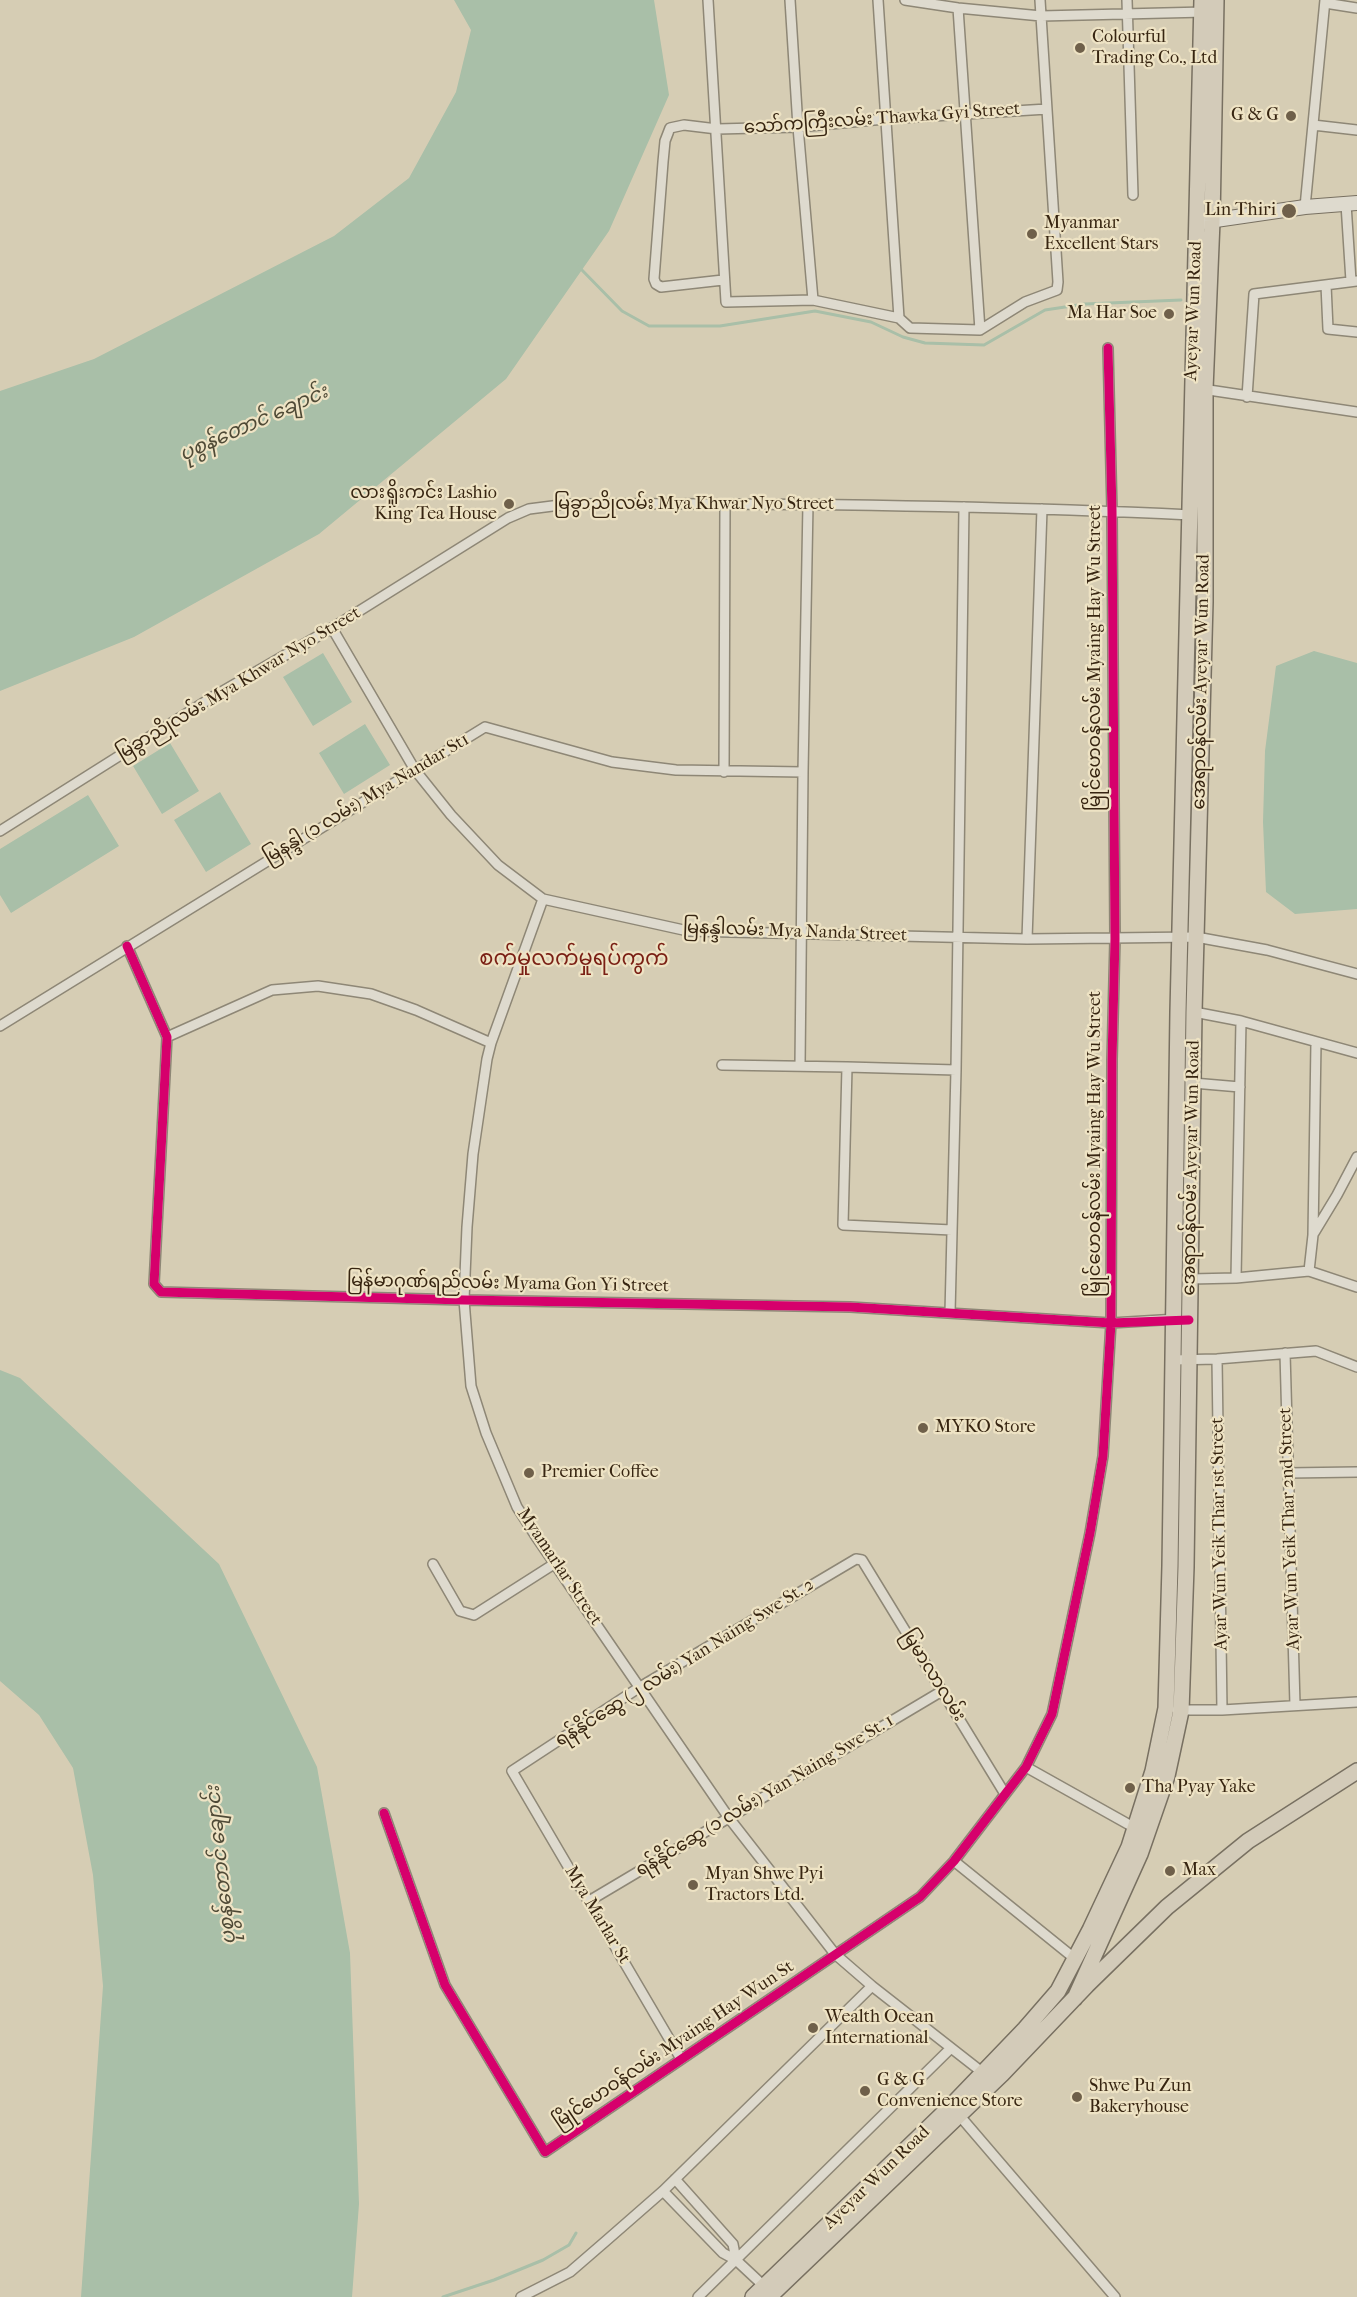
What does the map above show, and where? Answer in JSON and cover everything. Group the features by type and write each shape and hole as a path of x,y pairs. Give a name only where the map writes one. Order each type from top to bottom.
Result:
{"main road":[{"name":"Ayeyar Wun Road","path":"1198,514 1198,389 1209,6"},
{"path":"1204,222 1305,207 1352,203"},
{"name":"အေရာဝန်လမ်း Ayeyar Wun Road","path":"1121,1880 1167,1776 1186,1567 1188,1359 1182,1319 1180,937 1198,514"},
{"name":"အေရာဝန်လမ်း Ayeyar Wun Road","path":"1121,1880 1173,1709 1170,1566 1172,1360 1190,1279 1194,1012 1205,602 1198,514"},
{"path":"1058,1991 1073,2000 1167,1907 1248,1841 1357,1771"},
{"name":"Ayeyar Wun Road","path":"765,2294 959,2115 1058,1991 1074,1958 1121,1880"},
{"name":"Ayeyar Wun Road","path":"765,2294 951,2106 989,2077 1073,2000 1121,1880"}],"street":[{"path":"708,0 726,302 813,300 899,318 910,328 980,330 1025,302 1057,290 1040,0"},
{"path":"790,0 813,300"},
{"path":"878,0 899,318"},
{"path":"905,0 1041,16 1127,13 1209,6"},
{"path":"1127,0 1133,195"},
{"path":"1305,207 1325,1 1357,8"},
{"path":"958,8 980,330"},
{"name":"သော်ကကြီးလမ်း Thawka Gyi Street","path":"723,280 661,287 654,279 665,141 670,128 684,124 717,129 798,127 1047,109"},
{"path":"1313,125 1357,130"},
{"path":"1247,397 1254,294 1354,281 1352,203"},
{"path":"1326,285 1328,329 1357,332"},
{"name":"မြိုင်ဟေဝန်လမ်း Myaing Hay Wu Street","path":"835,1954 920,1897 954,1861 1026,1767 1052,1714 1090,1533 1103,1456 1111,1323 1114,939 1112,511 1108,348"},
{"path":"1198,389 1357,412"},
{"name":"မြခွာညိုလမ်း Mya Khwar Nyo Street","path":"0,831 211,698 332,628 491,528 529,510 568,504 808,504 1042,508 1198,514"},
{"path":"724,772 725,504"},
{"path":"800,1066 802,772 808,504"},
{"path":"950,1313 964,507"},
{"path":"1027,939 1042,508"},
{"name":"မြနန္ဒါလမ်း Mya Nanda Street","path":"332,628 415,770 451,815 498,865 543,899 688,931 1027,939 1196,937 1267,950 1357,974"},
{"name":"မြနန္ဒါ (၁ လမ်း) Mya Nandar St1","path":"0,1026 485,727 612,762 676,770 802,772"},
{"name":"Myamarlar Street","path":"543,899 491,1042 473,1154 464,1300 471,1386 486,1433 518,1508 554,1564 729,1818 835,1954 950,2049 989,2077"},
{"path":"127,946 167,1037 273,990 318,986 371,994 416,1010 491,1042"},
{"path":"1194,1012 1241,1021 1357,1053"},
{"path":"1236,1278 1241,1021"},
{"name":"မြန်မာဂုဏ်ရည်လမ်း Myama Gon Yi Street","path":"167,1037 154,1284 161,1292 850,1307 1111,1323 1182,1319"},
{"path":"1310,1271 1316,1042"},
{"path":"722,1065 956,1070"},
{"path":"847,1067 843,1225 952,1230"},
{"path":"1193,1083 1240,1087"},
{"path":"1312,1235 1357,1157"},
{"path":"1190,1279 1236,1278 1310,1271 1357,1287"},
{"name":"Ayar Wun Yeik Thar 2nd Street","path":"1285,1353 1295,1706"},
{"path":"1172,1360 1324,1353 1357,1367"},
{"name":"Ayar Wun Yeik Thar 1st Street","path":"1217,1359 1222,1710"},
{"path":"1288,1473 1357,1472"},
{"name":"ရန်နိုင်ဆွေ (၂ လမ်း) Yan Naing Swe St. 2","path":"512,1771 640,1687 859,1559"},
{"name":"မြမာလာလမ်း","path":"859,1559 1005,1794"},
{"path":"433,1564 460,1611 474,1615 554,1564"},
{"name":"ရန်နိုင်ဆွေ (၁ လမ်း) Yan Naing Swe St. 1","path":"589,1901 942,1691"},
{"path":"1173,1709 1222,1710 1357,1702"},
{"path":"1026,1767 1135,1828"},
{"name":"Mya Marlar St","path":"512,1771 681,2059"},
{"name":"မြိုင်ဟေဝန်လမ်း Myaing Hay Wun St","path":"384,1813 445,1985 545,2152 835,1954"},
{"path":"954,1861 1074,1958"},
{"path":"521,2297 570,2272 663,2190 872,1986"},
{"path":"698,2297 950,2049"},
{"path":"959,2115 1115,2297"},
{"path":"675,2179 733,2244 736,2260"},
{"path":"663,2190 723,2253 736,2260 765,2294"}],"water":[{"name":"ပုစွန်တောင် ချောင်း","path":"454,0 654,0 669,95 609,231 506,379 319,534 134,637 0,691 0,391 94,359 334,236 409,178 456,92 471,30"},
{"path":"1314,651 1357,663 1357,909 1295,914 1266,892 1263,822 1265,751 1276,666"},
{"path":"323,653 352,702 313,726 283,677"},
{"path":"365,724 390,765 344,794 319,753"},
{"path":"170,743 199,791 162,814 133,766"},
{"path":"220,792 251,844 206,872 174,820"},
{"path":"88,795 119,846 11,913 0,895 0,849"},
{"name":"ပုစွန်တောင် ချောင်း","path":"0,1370 20,1378 219,1564 317,1767 350,1953 359,2204 352,2297 81,2297 103,1986 93,1875 73,1768 39,1715 0,1681"}],"waterway":[{"path":"579,267 622,311 649,326 720,326 815,311 871,322 903,337 925,343 984,345 1045,310 1085,304 1181,300"},
{"path":"443,2297 543,2260 569,2245 576,2233"}],"cycle path":[{"path":"384,1813 445,1985 545,2152 920,1897 954,1861 1026,1767 1052,1714 1090,1533 1103,1456 1111,1323 1115,939 1112,511 1108,348"},
{"path":"127,946 167,1037 154,1284 161,1292 850,1307 1111,1323 1189,1320"}],"place":[{"name":"Colourful Trading Co., Ltd","path":"1080,48"},
{"name":"G & G","path":"1291,116"},
{"name":"Lin Thiri","path":"1289,211"},
{"name":"Myanmar Excellent Stars","path":"1032,234"},
{"name":"Ma Har Soe","path":"1169,314"},
{"name":"လားရှိုးကင်း Lashio King Tea House","path":"509,504"},
{"name":"MYKO Store","path":"923,1428"},
{"name":"Premier Coffee","path":"529,1473"},
{"name":"Tha Pyay Yake","path":"1130,1788"},
{"name":"Max","path":"1170,1871"},
{"name":"Myan Shwe Pyi Tractors Ltd.","path":"693,1885"},
{"name":"Wealth Ocean International","path":"813,2028"},
{"name":"G & G Convenience Store","path":"865,2091"},
{"name":"Shwe Pu Zun Bakeryhouse","path":"1077,2097"}],"district":[{"name":"စက်မှုလက်မှုရပ်ကွက်","path":"574,960"}]}
